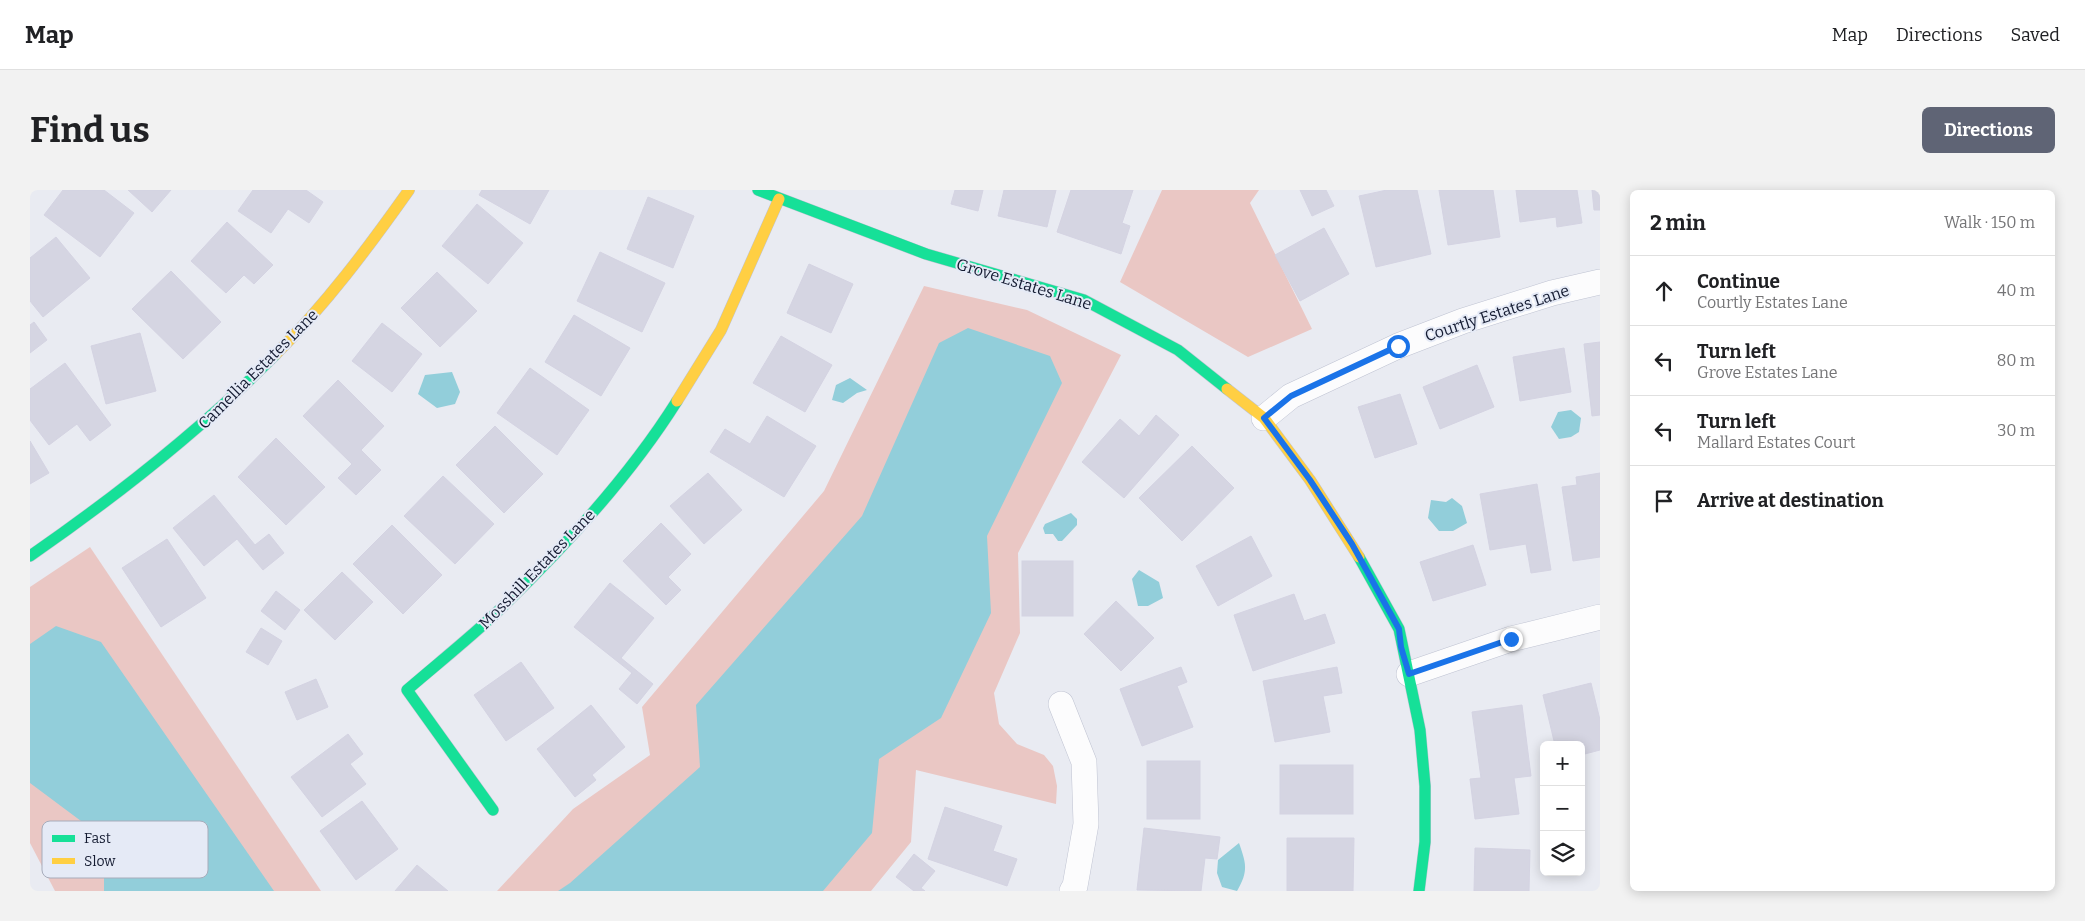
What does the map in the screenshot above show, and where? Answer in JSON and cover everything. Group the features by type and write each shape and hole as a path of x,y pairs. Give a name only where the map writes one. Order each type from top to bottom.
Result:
{"street":[{"name":"Camellia Estates Lane","path":"30,556 80,523 152,469 225,407 304,326 376,239 409,190"},
{"name":"Grove Estates Lane","path":"758,190 926,254 1084,300 1178,350 1264,418 1310,480 1352,544 1399,629 1401,647 1409,674 1420,730 1425,786 1425,842 1419,891"},
{"name":"Mosshill Estates Lane","path":"493,810 407,690 493,616 584,524 664,421 721,330 779,199"},
{"name":"Courtly Estates Lane","path":"1264,418 1291,396 1398,346 1552,293 1600,282"},
{"path":"1409,674 1511,639 1600,616"},
{"path":"1061,704 1084,762 1086,824 1075,886 1072,891"}],"shaded area":[{"path":"1162,190 1259,190 1250,203 1312,329 1248,357 1120,282"},
{"path":"924,286 1027,310 1121,355 1018,553 1020,633 994,693 999,724 1017,744 1044,755 1053,766 1057,786 1056,804 916,770 911,842 871,891 497,891 573,809 650,755 642,707 824,491"},
{"path":"90,547 321,891 55,891 48,878 208,878 208,821 42,821 42,866 30,843 30,587"}],"water":[{"path":"968,328 1050,356 1062,383 987,536 991,613 941,718 879,759 872,833 823,891 558,891 570,883 700,767 696,705 862,516 939,343"},
{"path":"452,372 460,392 455,404 437,408 418,394 425,375"},
{"path":"850,378 867,390 857,393 843,403 832,400 836,385"},
{"path":"1571,410 1581,418 1579,432 1571,437 1559,439 1551,427 1558,412"},
{"path":"1452,498 1462,506 1467,523 1453,531 1439,531 1428,518 1431,500 1446,502"},
{"path":"1071,513 1077,519 1077,525 1062,541 1058,541 1053,534 1045,534 1043,528 1045,524"},
{"path":"1139,570 1159,582 1163,598 1148,606 1138,606 1132,579"},
{"path":"56,626 101,642 274,891 104,891 104,878 208,878 208,821 81,821 30,783 30,644"},
{"path":"1239,843 1245,872 1237,891 1222,887 1217,873 1218,860"}],"building":[{"path":"63,190 104,190 134,213 100,257 44,215"},
{"path":"128,190 171,190 152,212"},
{"path":"253,190 306,190 323,202 309,223 288,209 271,233 238,211"},
{"path":"482,190 549,190 530,224 479,195"},
{"path":"955,190 983,190 978,211 951,204"},
{"path":"1004,190 1056,190 1047,227 998,216"},
{"path":"1071,190 1133,190 1122,223 1130,226 1121,254 1057,232"},
{"path":"1300,190 1326,190 1334,206 1312,216"},
{"path":"1387,190 1417,190 1431,254 1376,267 1359,196"},
{"path":"1439,190 1493,190 1500,237 1448,245"},
{"path":"1516,190 1577,190 1582,223 1557,227 1556,217 1520,222"},
{"path":"1592,190 1600,190 1600,210 1594,210"},
{"path":"648,197 694,216 673,268 627,249"},
{"path":"477,204 523,243 488,284 442,246"},
{"path":"227,222 273,265 254,284 244,275 226,293 191,261"},
{"path":"1324,228 1349,274 1300,301 1275,255"},
{"path":"56,237 90,278 43,317 30,301 30,258"},
{"path":"600,252 665,283 642,332 577,301"},
{"path":"809,264 853,284 831,333 787,313"},
{"path":"171,271 221,322 183,359 132,309"},
{"path":"437,272 477,311 440,347 401,308"},
{"path":"574,315 630,348 601,396 545,362"},
{"path":"34,322 47,340 30,353 30,325"},
{"path":"382,323 422,354 392,392 352,361"},
{"path":"140,333 156,391 106,404 91,346"},
{"path":"781,336 832,365 805,412 753,383"},
{"path":"1600,342 1600,415 1592,416 1584,344"},
{"path":"1564,348 1571,392 1520,401 1513,357"},
{"path":"65,363 111,425 90,441 77,424 49,445 30,420 30,389"},
{"path":"1477,365 1494,407 1440,429 1423,387"},
{"path":"530,368 589,410 557,455 497,413"},
{"path":"338,380 384,426 361,450 381,470 356,495 338,478 352,464 303,416"},
{"path":"1400,394 1417,444 1375,458 1358,407"},
{"path":"1156,415 1179,435 1124,498 1082,462 1120,419 1139,436"},
{"path":"767,416 816,446 784,497 710,452 725,429 750,444"},
{"path":"495,426 543,474 504,513 456,465"},
{"path":"276,438 325,487 286,525 238,477"},
{"path":"30,441 49,473 30,484"},
{"path":"1192,446 1234,488 1182,541 1139,498"},
{"path":"708,473 742,510 704,544 670,506"},
{"path":"1600,473 1600,557 1573,561 1562,487 1577,485 1576,477"},
{"path":"443,476 494,524 455,564 404,516"},
{"path":"1537,484 1551,570 1531,573 1526,544 1490,550 1480,494"},
{"path":"214,495 255,545 269,534 284,553 263,570 237,539 204,566 173,528"},
{"path":"661,523 691,554 668,577 681,590 666,605 623,561"},
{"path":"392,525 442,575 403,614 353,564"},
{"path":"1251,536 1272,576 1218,606 1196,566"},
{"path":"167,539 206,598 161,627 122,568"},
{"path":"1473,545 1486,585 1433,601 1420,562"},
{"path":"1022,561 1073,561 1073,616 1022,616"},
{"path":"342,572 373,602 335,640 304,610"},
{"path":"610,583 654,618 621,658 653,684 637,704 619,689 632,673 574,627"},
{"path":"276,591 300,610 285,630 261,611"},
{"path":"1294,594 1304,621 1325,614 1335,643 1253,671 1234,615"},
{"path":"1116,601 1154,638 1121,671 1084,634"},
{"path":"261,628 282,641 268,665 246,652"},
{"path":"521,662 554,708 506,741 474,695"},
{"path":"1181,667 1187,682 1177,686 1193,727 1142,746 1120,689"},
{"path":"1337,667 1342,693 1323,696 1330,732 1275,742 1263,681"},
{"path":"316,679 328,707 297,720 285,692"},
{"path":"1591,683 1600,720 1600,750 1585,754 1585,741 1554,741 1543,695"},
{"path":"591,705 625,747 592,775 596,780 575,797 537,749"},
{"path":"1522,705 1531,776 1514,778 1519,814 1475,819 1470,779 1481,778 1472,712"},
{"path":"348,734 363,754 350,764 366,784 322,817 291,777"},
{"path":"1147,761 1200,761 1200,819 1147,819"},
{"path":"1280,765 1353,765 1353,814 1280,814"},
{"path":"362,801 398,849 356,880 320,831"},
{"path":"945,807 1002,826 993,851 1017,859 1007,886 928,859"},
{"path":"1144,828 1220,837 1217,859 1205,858 1201,891 1137,890"},
{"path":"1287,838 1354,838 1353,891 1287,891"},
{"path":"1475,848 1530,850 1529,891 1474,891"},
{"path":"914,854 935,871 921,888 925,891 914,891 896,877"},
{"path":"417,865 448,891 395,891"}],"traffic: fast":[{"path":"758,190 926,254 1084,300 1178,350 1227,389"},
{"path":"30,556 158,461 248,382 276,354"},
{"path":"493,810 407,690 462,644 544,566 615,486 658,430 677,401"},
{"path":"1359,557 1399,629 1420,730 1425,786 1425,842 1419,891"}],"traffic: slow":[{"path":"276,354 346,275 409,190"},
{"path":"677,401 721,330 779,199"},
{"path":"1227,389 1264,418 1310,480 1359,557"}],"route":[{"path":"1398,346 1291,396 1264,418 1310,480 1352,544 1399,629 1401,647 1409,674 1511,639"}]}
